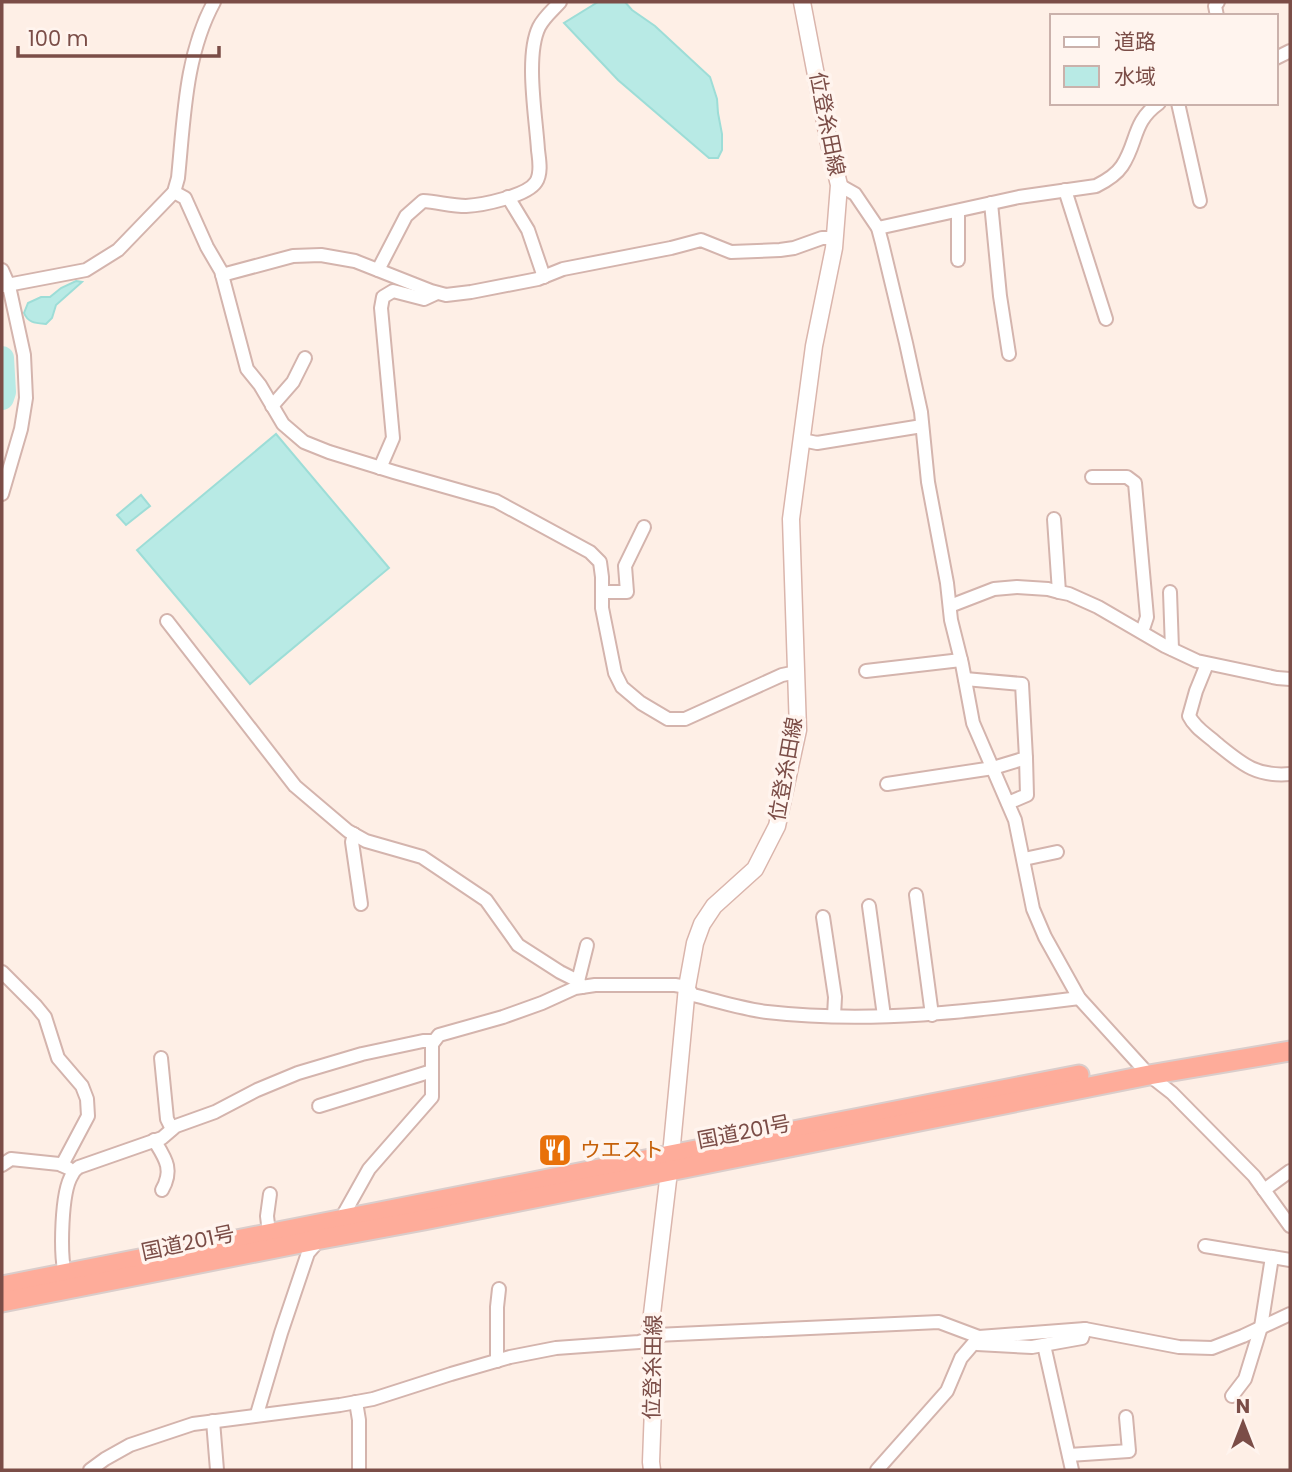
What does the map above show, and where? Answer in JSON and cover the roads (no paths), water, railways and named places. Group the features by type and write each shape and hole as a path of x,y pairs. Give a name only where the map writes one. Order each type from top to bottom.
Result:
{"highway":[{"name":"国道201号","path":"2,1286 341,1219 670,1163 1290,1038"},
{"name":"国道201号","path":"1144,1069 1290,1051"},
{"name":"国道201号","path":"2,1302 424,1220 670,1163"}],"main road":[{"name":"位登糸田線","path":"652,1470 654,1380 649,1339 687,987 695,943 702,924 714,906 755,869 777,826 798,730 791,519 814,346 835,238 839,185 802,2"}],"street":[{"path":"5,286 86,270 118,250 174,191 178,178 191,63 207,14 214,2"},
{"path":"378,270 406,216 423,201 469,206 528,190 537,181 539,166 533,49 541,23 560,2"},
{"path":"878,228 1018,197 1096,186 1107,181 1121,168 1138,125 1156,105"},
{"path":"1178,105 1200,201"},
{"path":"839,185 855,194 878,228 921,412 928,482 947,583 951,620 973,723 1015,820 1033,909 1045,937 1079,998 1144,1069 1172,1093 1254,1176 1290,1226"},
{"path":"1065,190 1107,319"},
{"path":"174,191 185,198 222,275 247,369 283,424 304,442 329,452 496,501 590,552 600,562 602,608 615,673 622,687 641,703 668,719 685,719 782,675 797,672"},
{"path":"508,197 528,230 544,277"},
{"path":"991,203 1009,354"},
{"path":"958,211 958,260"},
{"path":"222,275 293,256 335,256 446,295 544,277 563,270 701,240 731,252 780,250 822,238 835,238"},
{"path":"2,270 24,355 26,398 21,429 2,494"},
{"path":"380,468 393,438 381,308 383,297 393,291 424,299 437,293"},
{"path":"272,406 292,382 305,358"},
{"path":"802,440 817,443 922,426"},
{"path":"1093,477 1126,477 1135,483 1147,617 1142,632"},
{"path":"1054,519 1059,592"},
{"path":"602,592 627,592 625,566 644,527"},
{"path":"950,606 994,589 1048,589 1069,594 1098,607 1172,649 1207,664 1290,679"},
{"path":"1170,592 1172,649"},
{"path":"167,621 295,786 366,841 422,858 459,881 486,900 518,945 580,984 675,985 687,987 693,995 765,1012 834,1016 932,1015 1079,998"},
{"path":"866,671 961,660"},
{"path":"1207,664 1189,716 1194,725 1242,765 1277,776 1290,774"},
{"path":"965,679 1022,684 1027,795 1008,803"},
{"path":"887,784 993,768 1026,758"},
{"path":"354,834 352,842 361,904"},
{"path":"1024,859 1058,852"},
{"path":"916,895 932,1015"},
{"path":"869,906 884,1016"},
{"path":"823,917 835,997 834,1016"},
{"path":"257,1414 308,1253 341,1219 369,1169 432,1097 434,1041 439,1035 503,1017 575,988 580,984 587,944"},
{"path":"2,972 45,1017 58,1058 82,1086 87,1099 88,1116 68,1168 70,1178 64,1206 61,1259 65,1274"},
{"path":"2,1165 11,1159 68,1168 79,1167 162,1138 176,1126 215,1112 298,1073 362,1054 434,1041"},
{"path":"161,1058 167,1119 172,1129"},
{"path":"319,1106 432,1070"},
{"path":"154,1140 168,1163 168,1180 162,1190"},
{"path":"1264,1190 1290,1171"},
{"path":"269,1233 267,1216 270,1194"},
{"path":"1205,1246 1290,1260"},
{"path":"1232,1396 1245,1379 1261,1327 1272,1257"},
{"path":"498,1361 499,1289"},
{"path":"877,1470 947,1391 961,1358 977,1340 1085,1329 1179,1347 1212,1348 1290,1314"},
{"path":"90,1470 130,1445 193,1424 373,1399 498,1361 556,1348 649,1339 656,1335 939,1322 977,1340 1032,1347 1082,1338 1085,1329"},
{"path":"1044,1345 1072,1470"},
{"path":"356,1402 359,1420 359,1470"},
{"path":"1069,1455 1129,1451 1126,1417"},
{"path":"213,1421 217,1470"}],"water":[{"path":"598,2 625,2 710,77 717,99 722,134 722,150 718,158 709,158 618,80 564,23"},
{"path":"76,281 82,282 56,305 52,318 46,324 28,319 24,313 28,303 41,297 50,297"},
{"path":"276,434 389,568 250,684 137,550"},
{"path":"141,495 150,506 126,525 117,515"}],"waterway":[{"path":"2,358 2,398"}],"place":[{"name":"ウエスト","path":"555,1150"}]}
